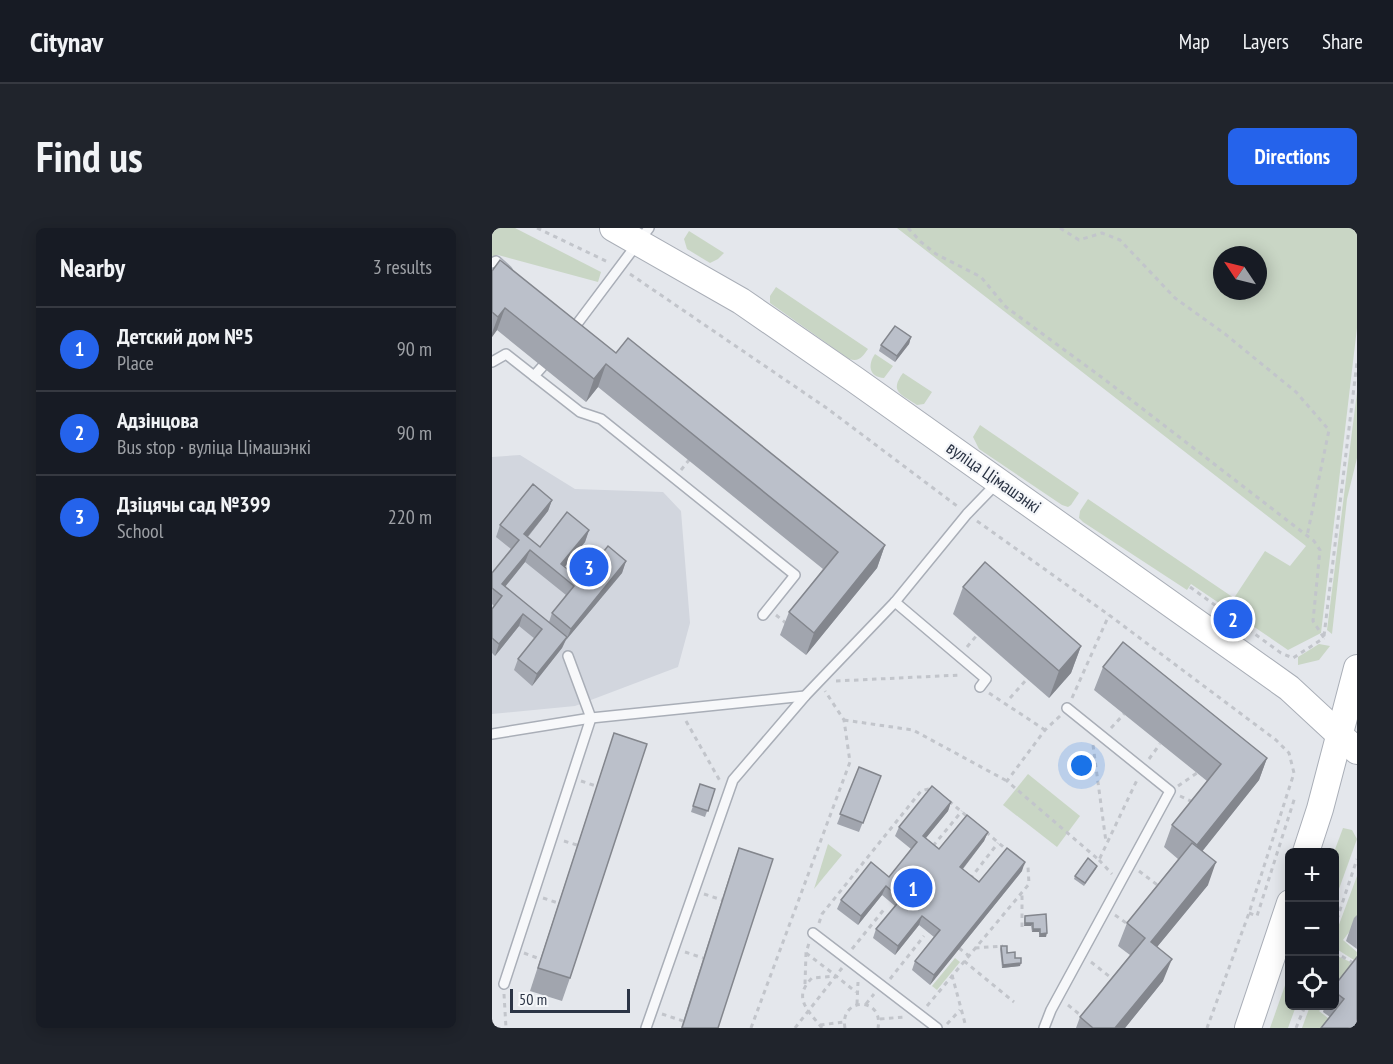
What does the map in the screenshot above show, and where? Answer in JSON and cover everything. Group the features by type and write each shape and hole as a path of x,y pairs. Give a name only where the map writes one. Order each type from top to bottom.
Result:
{"main road":[{"name":"вуліца Цімашэнкі","path":"613,228 644,235 999,481 1289,688 1348,743"},
{"path":"1308,848 1348,743 1357,668"},
{"path":"1248,1028 1285,918"}],"lane":[{"path":"564,340 644,235"},
{"path":"492,263 496,261 513,275"},
{"path":"492,362 506,354 580,412 601,419 795,575 763,615"},
{"path":"534,376 542,367"},
{"path":"646,1028 733,780 805,696 895,602 967,514 999,481"},
{"path":"895,602 986,679 980,687"},
{"path":"504,984 591,717 568,656"},
{"path":"492,734 591,717 805,696"},
{"path":"1044,1028 1081,954 1170,791 1067,708"},
{"path":"818,932 860,970 922,1013 937,1028"}],"path":[{"path":"537,228 619,267 828,409 967,514 1109,615 1276,740 1289,753 1294,773 1249,913 1207,1028"},
{"path":"908,228 936,254 981,277 1006,307 1104,379 1307,536 1320,550 1313,621 1324,638"},
{"path":"1060,228 1079,240 1102,233 1120,240 1175,298 1226,334 1296,392 1329,430 1307,536"},
{"path":"1324,638 1357,362"},
{"path":"1190,587 1281,653 1293,658 1324,638"},
{"path":"1007,781 1045,730 1067,708 1109,615"},
{"path":"959,656 977,635"},
{"path":"819,682 963,675 1045,730"},
{"path":"1010,698 1027,679"},
{"path":"751,1028 850,762 844,720 819,682"},
{"path":"680,709 728,795"},
{"path":"1104,738 1124,714"},
{"path":"844,720 913,730 1007,781 1099,860 1121,882"},
{"path":"1091,727 1106,844"},
{"path":"1099,860 1142,768 1160,744"},
{"path":"1170,791 1197,773"},
{"path":"805,986 806,953 818,932 822,914 914,800 926,788 932,788 938,792"},
{"path":"1170,791 1198,804"},
{"path":"1249,913 1257,916 1295,797"},
{"path":"946,798 976,824"},
{"path":"933,846 962,811"},
{"path":"984,830 1013,855"},
{"path":"969,880 998,843"},
{"path":"1339,915 1357,859"},
{"path":"960,1010 949,1023 945,1024 922,1013 1029,884 1028,867 1020,861"},
{"path":"1130,865 1164,890"},
{"path":"694,891 722,900"},
{"path":"1022,892 1022,927"},
{"path":"795,1028 886,907"},
{"path":"1107,908 1133,928"},
{"path":"887,983 924,936"},
{"path":"975,948 1006,946"},
{"path":"674,948 703,958"},
{"path":"959,948 969,956"},
{"path":"806,953 856,992"},
{"path":"1081,954 1118,983"},
{"path":"1339,954 1357,965"},
{"path":"964,961 1014,1002"},
{"path":"857,1004 856,992 860,970"},
{"path":"952,975 966,1027"},
{"path":"836,976 812,978 801,994 808,1011 821,1026 844,1022"},
{"path":"504,984 506,1028"},
{"path":"1058,998 1087,1021"},
{"path":"845,1028 844,1022 848,1011 857,1004 866,1004 875,1010 880,1019 878,1028"},
{"path":"652,1010 683,1021"},
{"path":"1296,1028 1303,1010"}],"shaded area":[{"path":"520,455 575,489 663,492 681,511 690,623 678,667 575,706 492,714 492,457"}],"green space":[{"path":"492,228 515,228 601,272 598,282 498,255 492,257"},
{"path":"897,228 1357,228 1357,328 1321,633 1288,650 1191,584 1187,590 1083,522 1079,518 1080,511 1088,499 1234,598 1265,551 1290,566 1306,546"},
{"path":"689,231 724,253 710,263 687,249 684,239"},
{"path":"776,287 868,349 858,359 849,359 770,303 770,296"},
{"path":"875,354 893,366 884,378 872,373 871,362"},
{"path":"903,373 932,392 924,404 917,405 899,392 897,384"},
{"path":"1357,392 1357,458 1347,499 1332,634 1327,630"},
{"path":"980,425 1079,493 1071,505 1068,507 1062,505 979,449 973,437"},
{"path":"1319,644 1330,646 1319,660 1298,665 1298,657"},
{"path":"1028,774 1080,816 1057,847 1003,805"},
{"path":"1343,828 1352,830 1357,839 1339,889 1339,848 1336,848"},
{"path":"828,844 842,855 814,889"},
{"path":"1357,876 1357,922 1343,940 1357,952 1357,962 1339,951 1339,925"},
{"path":"1339,957 1357,965 1339,987"},
{"path":"955,958 960,962 937,990 932,986"},
{"path":"1285,985 1285,1010 1295,1010 1288,1028 1270,1028"},
{"path":"1309,1010 1320,1010 1333,1022 1328,1028 1302,1028"}],"building":[{"path":"500,260 616,353 628,338 885,545 814,633 789,612 838,552 606,364 594,379 505,308 498,317 492,312 492,271"},
{"path":"895,326 911,337 897,356 881,345"},
{"path":"533,484 552,500 524,534 540,547 567,512 589,530 561,564 581,580 608,546 626,561 571,629 552,613 574,586 530,550 502,584 567,637 537,674 518,659 542,629 523,614 499,644 492,638 492,609 502,596 492,588 492,573 519,540 500,525"},
{"path":"985,562 1081,646 1059,671 963,587"},
{"path":"1123,642 1267,758 1197,845 1172,825 1221,764 1103,667"},
{"path":"614,733 647,744 570,978 538,968"},
{"path":"859,767 881,776 863,823 840,814"},
{"path":"700,784 715,789 708,811 693,806"},
{"path":"932,786 951,802 923,836 939,849 967,815 988,832 960,867 979,882 1007,848 1025,862 934,975 915,961 940,930 922,916 898,946 876,929 901,899 886,886 861,916 841,900 871,862 889,877 917,842 899,827"},
{"path":"1192,843 1216,862 1151,942 1172,959 1115,1028 1093,1028 1080,1017 1145,938 1127,923"},
{"path":"739,848 773,859 718,1028 682,1028"},
{"path":"1088,858 1097,866 1085,883 1075,876"},
{"path":"1046,914 1047,933 1040,934 1040,929 1033,929 1033,923 1025,923 1025,916"},
{"path":"1001,946 1007,946 1007,953 1015,952 1015,958 1021,958 1021,963 1003,965"},
{"path":"1357,957 1357,1028 1321,1028 1335,1010 1339,1010 1339,1005 1344,999 1339,995 1339,980"}],"place":[{"name":"Дзіцячы сад №399","path":"589,567"},
{"name":"Адзінцова","path":"1233,619"},
{"name":"Детский дом №5","path":"913,888"}]}
